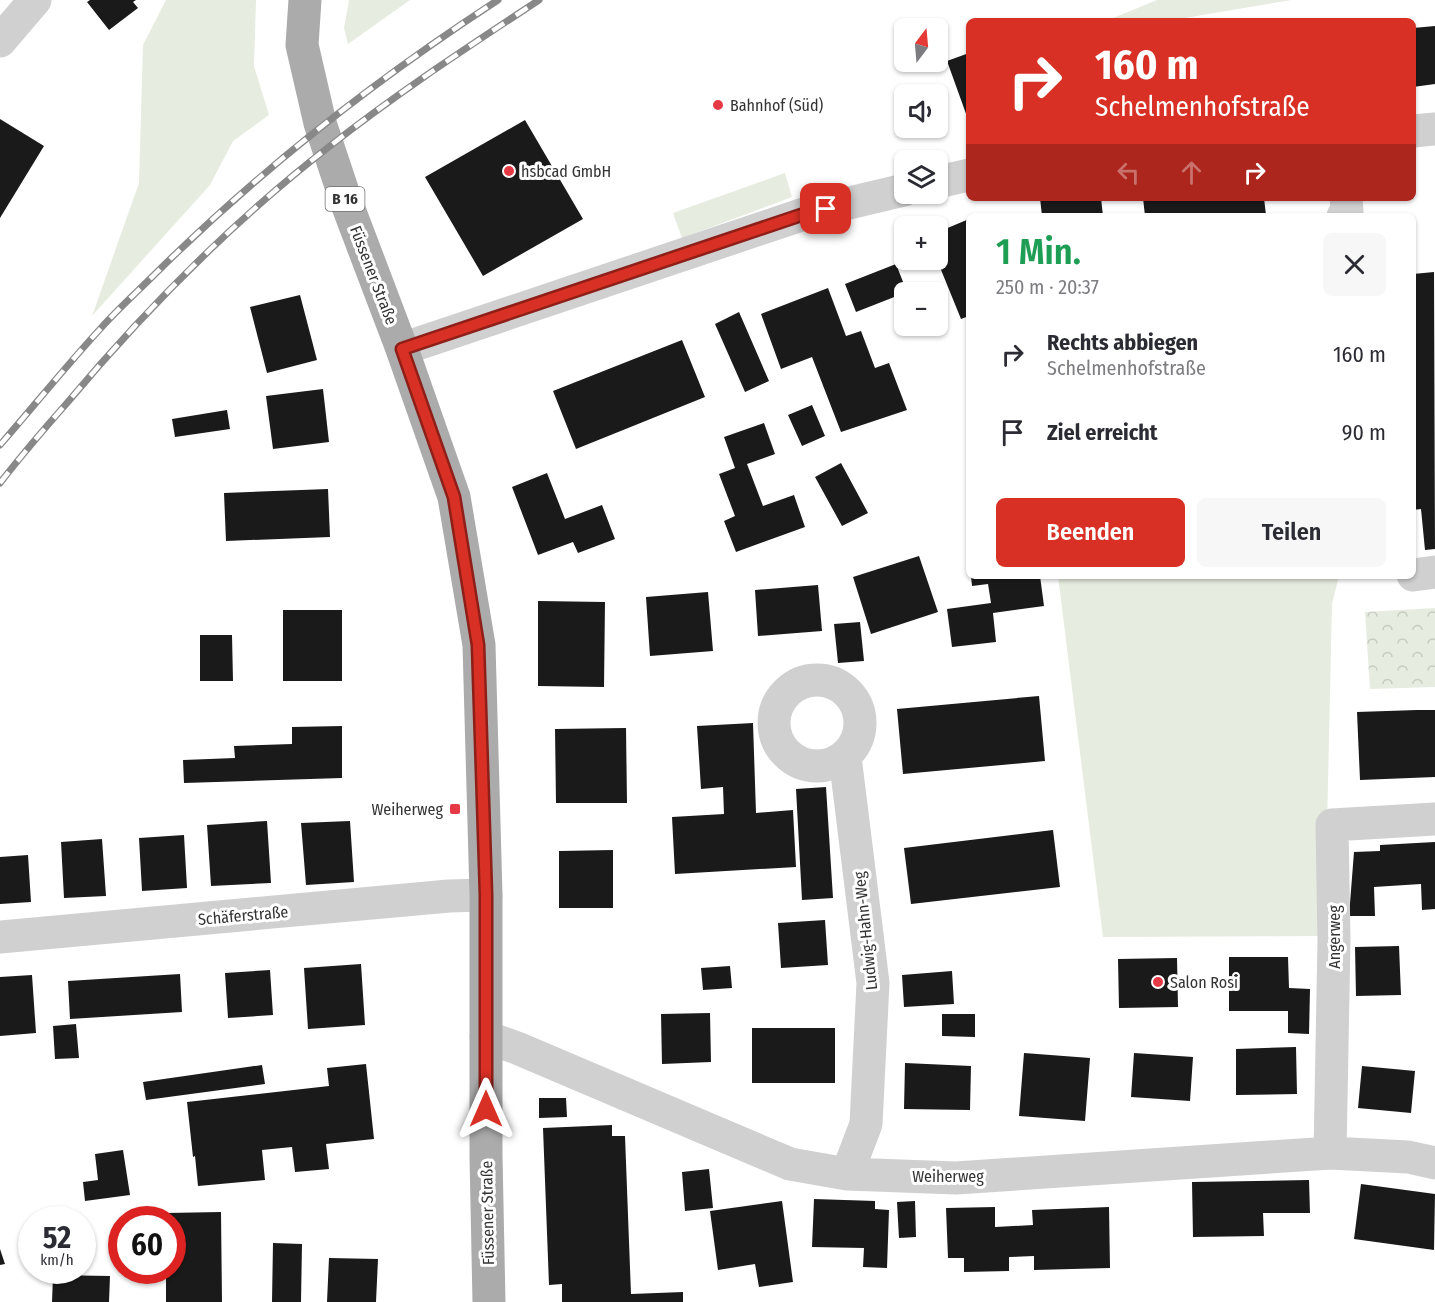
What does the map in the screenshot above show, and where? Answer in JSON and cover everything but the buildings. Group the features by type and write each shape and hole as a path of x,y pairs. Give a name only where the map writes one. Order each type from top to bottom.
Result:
{"main road":[{"name":"Füssener Straße","path":"305,0 302,45 321,123 347,204 402,349 454,497 478,645 486,895 489,1302"}],"street":[{"path":"0,41 35,0"},
{"path":"1416,131 1435,129"},
{"path":"948,180 966,176"},
{"path":"402,349 807,213 894,192"},
{"path":"1416,574 1435,572"},
{"name":"Ludwig-Hahn-Weg","path":"845,757 873,984 866,1124 847,1174"},
{"name":"Angerweg","path":"1330,1153 1334,940 1332,825 1435,819"},
{"name":"Schäferstraße","path":"0,937 449,896 486,895"},
{"name":"Weiherweg","path":"486,1037 790,1164 847,1174 956,1178 1330,1153 1408,1157 1435,1163"}],"green space":[{"path":"166,0 256,0 254,66 269,115 233,141 210,185 92,316 139,183 143,45"},
{"path":"349,0 410,0 348,44 344,28"},
{"path":"1157,0 1291,0 1185,18 1113,18"},
{"path":"785,173 792,197 682,238 673,213"},
{"path":"1058,579 1338,579 1332,604 1327,827 1329,936 1103,937"},
{"path":"1435,608 1435,687 1370,689 1365,612"}],"railway":[{"path":"0,445 107,321 236,199 363,94 498,0"},
{"path":"0,483 97,368 159,300 225,235 294,175 381,107 539,0"}],"place":[{"name":"Bahnhof (Süd)","path":"718,105"},
{"name":"hsbcad GmbH","path":"509,171"},
{"name":"Weiherweg","path":"455,809"},
{"name":"Salon Rosi","path":"1158,982"}],"route":[{"path":"486,1109 486,895 478,645 454,497 402,349 807,213 826,209"}]}
